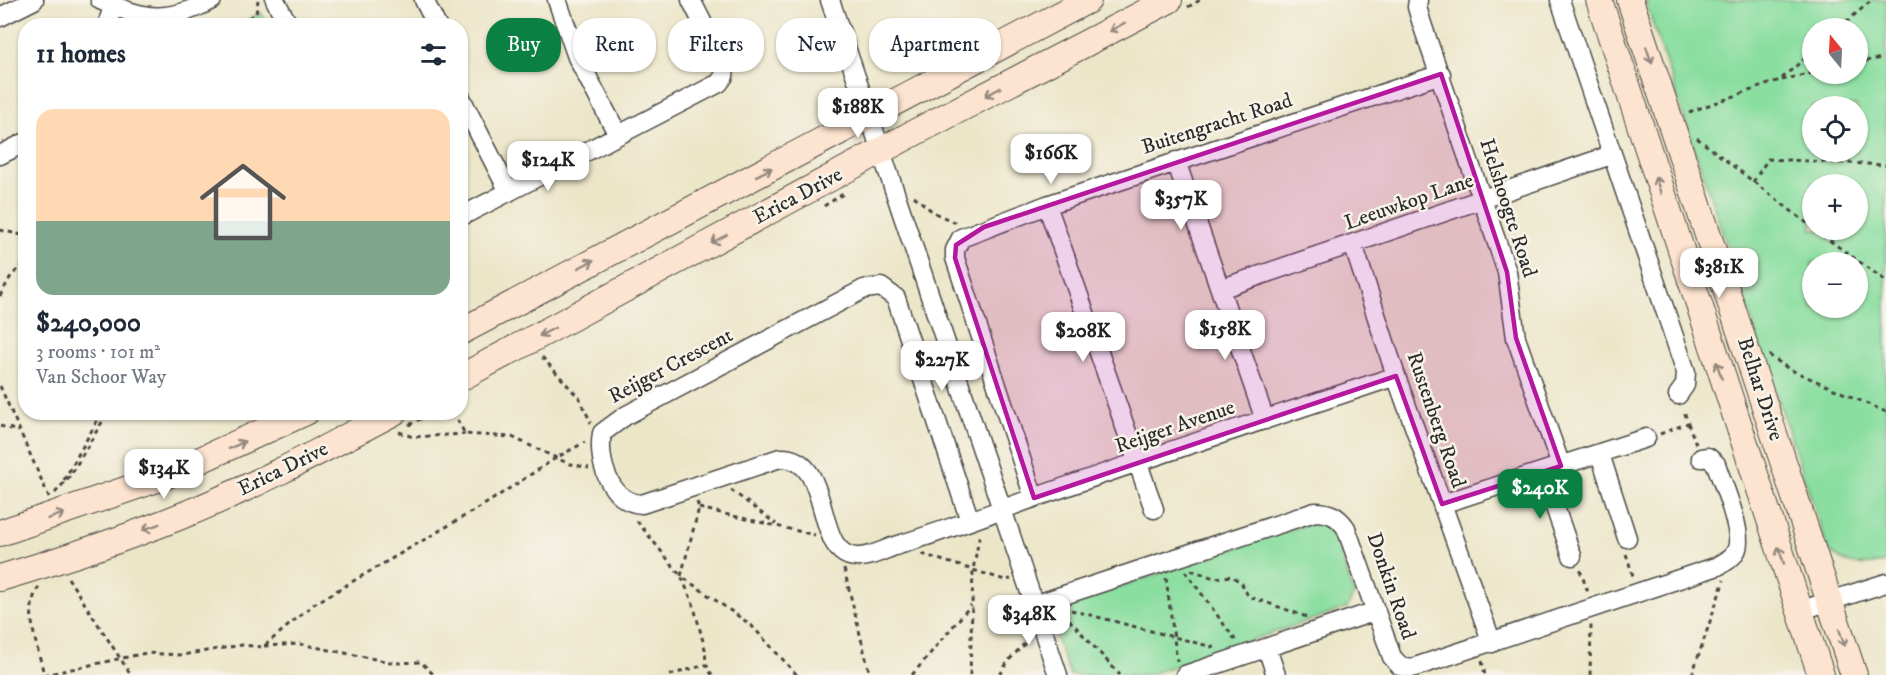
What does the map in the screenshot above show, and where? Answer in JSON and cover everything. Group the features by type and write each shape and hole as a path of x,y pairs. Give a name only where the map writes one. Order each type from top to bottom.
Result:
{"main road":[{"name":"Erica Drive","path":"468,328 1088,0"},
{"name":"Erica Drive","path":"468,374 881,151 1169,0"},
{"name":"Belhar Drive","path":"1599,0 1821,675"},
{"name":"Belhar Drive","path":"1630,0 1854,675"},
{"name":"Erica Drive","path":"0,533 163,477 288,420"},
{"name":"Erica Drive","path":"0,578 62,560 182,516 299,462 396,422"}],"street":[{"path":"0,17 34,0"},
{"path":"106,3 147,16 168,17 185,14 212,0"},
{"path":"275,0 285,18"},
{"path":"424,0 433,18"},
{"path":"557,0 577,57 618,135"},
{"path":"468,213 722,80 725,72 723,63 691,0"},
{"path":"830,0 1058,675"},
{"name":"Helshoogte Road","path":"1418,0 1417,7 1507,272 1516,338 1561,466"},
{"path":"1560,0 1686,372 1685,385 1678,395"},
{"name":"Buitengracht Road","path":"1034,498 955,258 956,245 961,238 1047,205 1441,74"},
{"path":"468,112 509,192"},
{"path":"0,155 18,146"},
{"name":"Leeuwkop Lane","path":"1220,289 1611,155"},
{"path":"1176,162 1265,420"},
{"path":"1047,205 1154,509"},
{"name":"Rustenberg Road","path":"1353,244 1396,376 1492,643"},
{"name":"Reijger Crescent","path":"630,504 613,488 600,444 602,433 625,416 854,295 870,287 881,287 896,298 974,520"},
{"name":"Reijger Avenue","path":"974,520 1396,376"},
{"path":"1442,504 1646,438"},
{"path":"1600,454 1627,538"},
{"path":"1701,458 1708,457 1716,464 1738,534 1738,547 1732,558"},
{"path":"630,504 642,504 780,459 800,463 810,474 831,533 842,552 853,557 865,556 974,520"},
{"path":"1543,473 1572,556"},
{"name":"Donkin Road","path":"1034,605 1315,512 1328,513 1341,520 1346,528 1392,657 1404,668 1412,668 1718,566 1732,558"},
{"path":"1799,611 1886,583"},
{"path":"1182,670 1229,655 1267,648 1376,611"},
{"path":"1267,648 1276,675"}],"path":[{"path":"248,18 256,14 258,0"},
{"path":"1851,18 1872,0"},
{"path":"1868,61 1886,57"},
{"path":"1780,80 1802,61"},
{"path":"1671,118 1780,80 1802,75"},
{"path":"1671,118 1802,219"},
{"path":"1753,182 1768,159 1886,165"},
{"path":"909,190 933,212 973,232"},
{"path":"0,230 18,234"},
{"path":"1830,240 1886,281"},
{"path":"0,296 11,276 18,269"},
{"path":"1743,338 1789,369 1886,412"},
{"path":"262,646 314,604 487,503 556,458 602,433 592,424 580,399 541,355"},
{"path":"0,386 50,499"},
{"path":"1678,395 1701,458"},
{"path":"96,422 64,482 70,476 103,420"},
{"path":"457,420 465,434"},
{"path":"396,422 412,437 465,434 512,437 556,458 595,470 605,465"},
{"path":"1646,438 1688,423"},
{"path":"0,426 19,431"},
{"path":"723,477 726,487 777,525"},
{"path":"692,487 699,508 681,576 705,649 706,664 712,675"},
{"path":"630,504 632,514 681,576 751,625 797,675"},
{"path":"699,508 819,536 831,533"},
{"path":"970,675 973,570 980,530 974,520"},
{"path":"1627,538 1624,545 1639,593"},
{"path":"913,541 912,551 1005,580 1024,575"},
{"path":"842,552 847,589 870,675"},
{"path":"1692,675 1732,558"},
{"path":"1164,561 1174,637 1182,670"},
{"path":"1120,675 1061,611 1066,608 1174,637 1229,655 1238,646 1181,566 1214,578 1232,576 1242,584 1248,596 1315,621 1318,631"},
{"path":"66,571 131,675"},
{"path":"57,581 68,577"},
{"path":"47,584 37,588 31,613 44,675 146,653 182,655 242,645 300,644 395,663 421,662 434,675"},
{"path":"912,675 972,604"},
{"path":"1000,675 1008,661 1030,638 1043,632"},
{"path":"670,675 706,664"}],"highlighted area":[{"path":"1441,74 1507,272 1516,338 1561,466 1442,504 1396,376 1034,498 955,258 956,245 984,227"}],"green space":[{"path":"1645,0 1886,0 1886,562 1854,564 1841,560 1828,549"},
{"path":"261,13 264,18 251,18"},
{"path":"1314,522 1325,524 1333,531 1354,594 1347,608 1147,675 1070,675 1055,630 1054,621 1062,606"}]}
